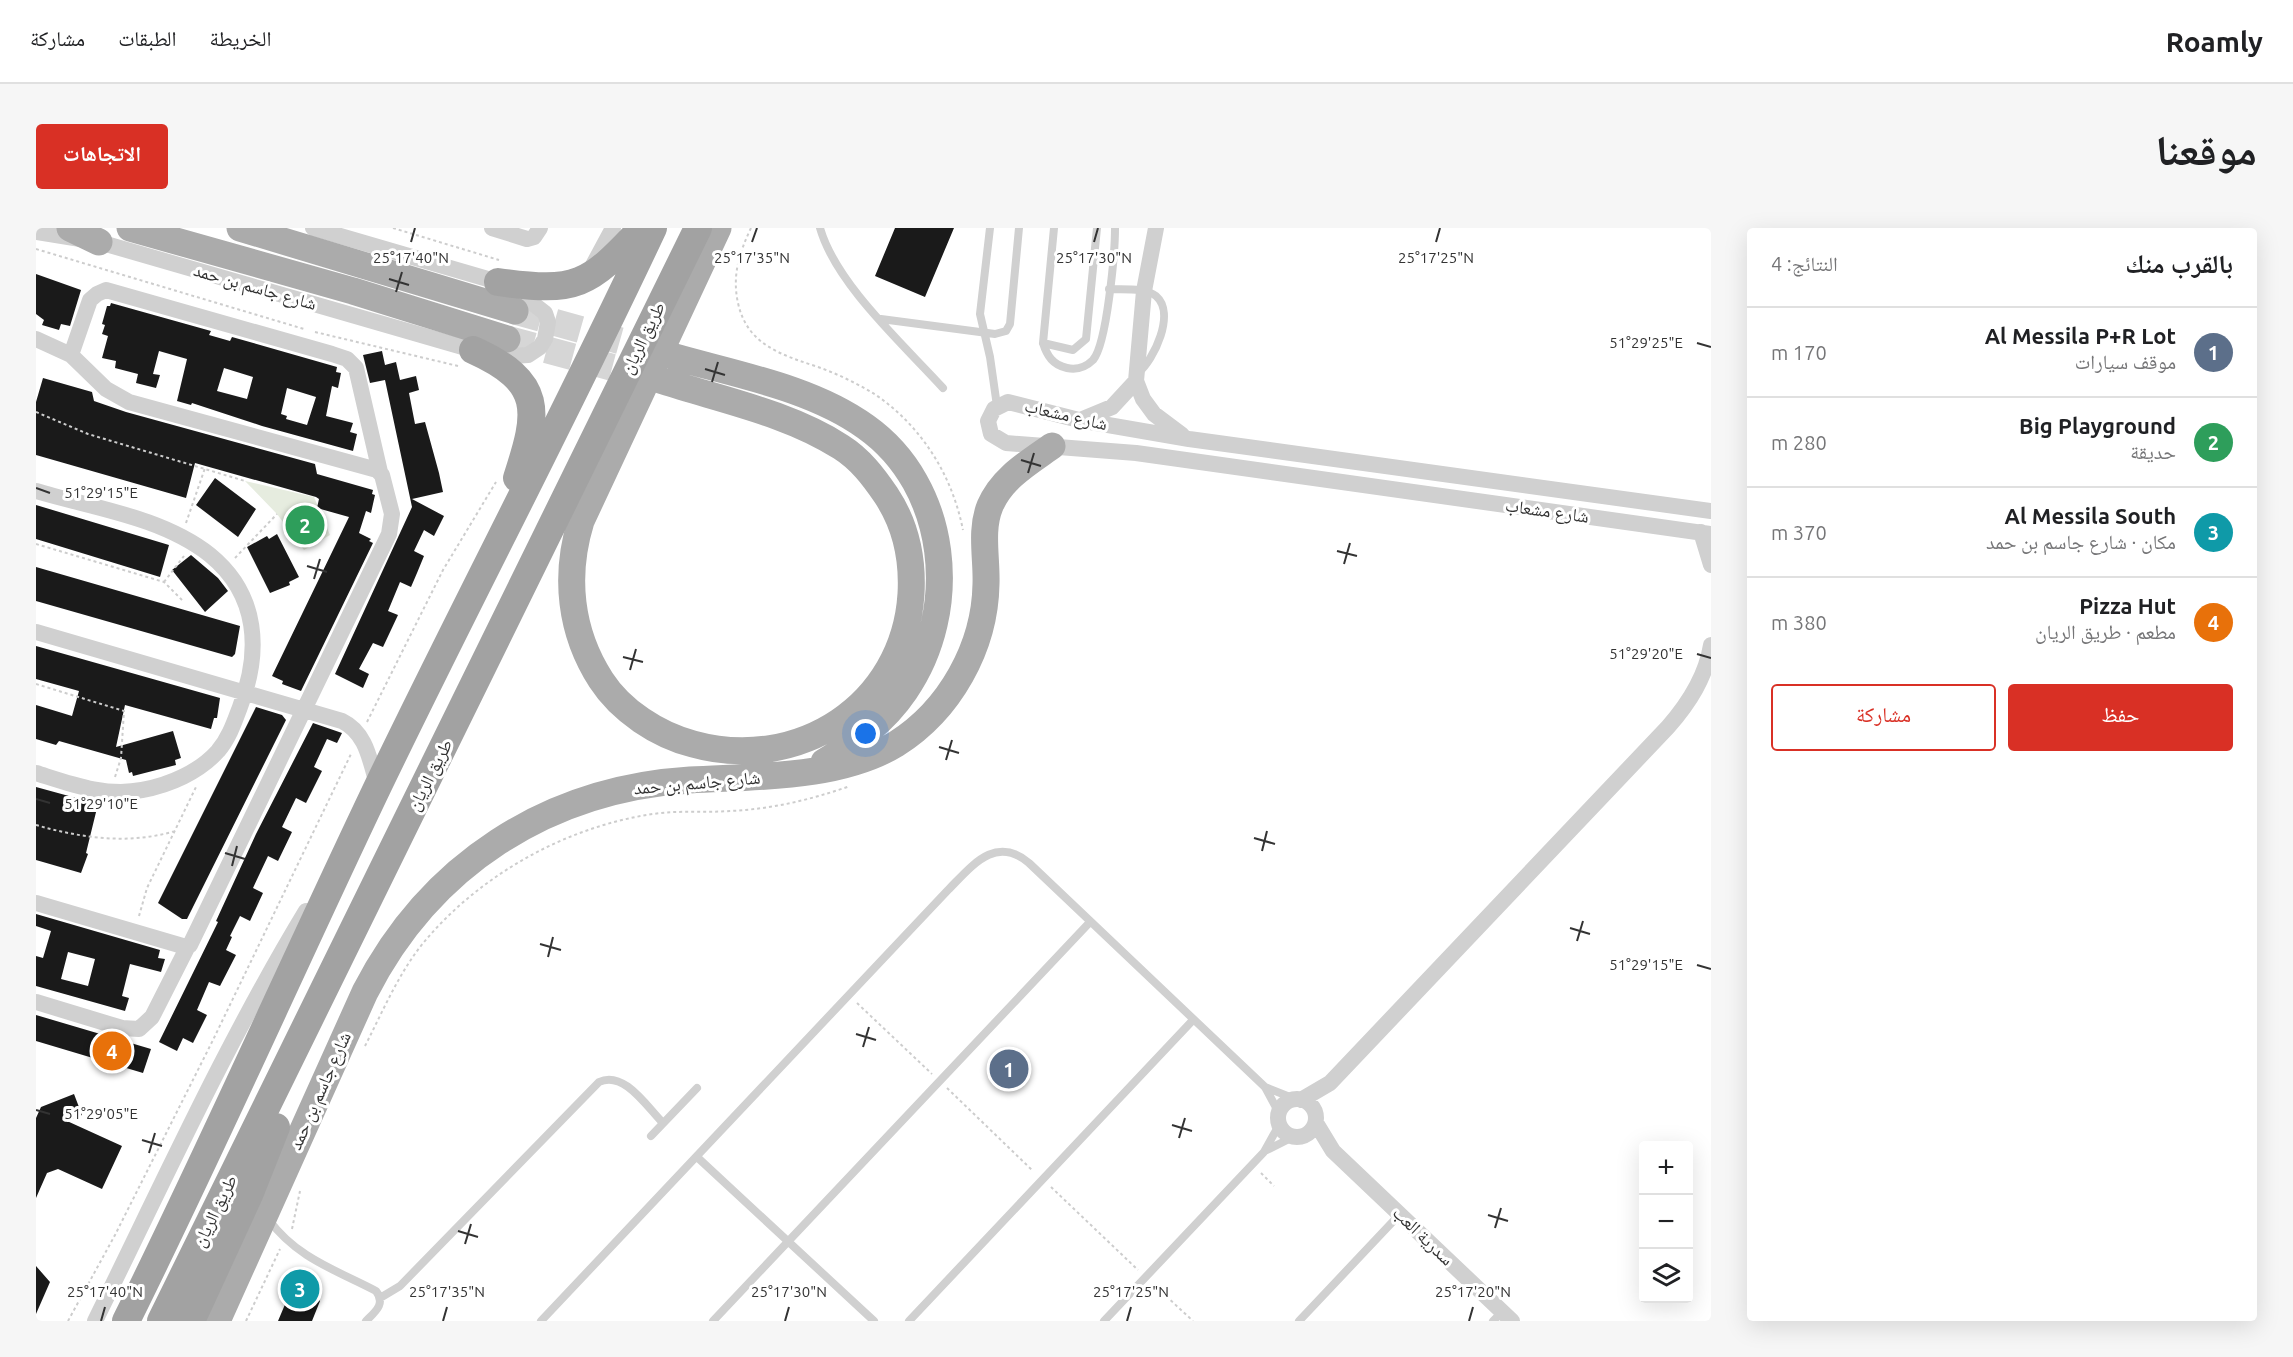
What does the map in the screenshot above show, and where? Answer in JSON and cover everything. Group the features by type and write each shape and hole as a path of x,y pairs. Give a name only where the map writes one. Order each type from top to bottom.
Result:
{"highway":[{"path":"502,272 554,288 586,279 617,255 642,228"},
{"name":"طريق الريان","path":"126,1321 265,1032 373,798 587,369 653,228"},
{"name":"طريق الريان","path":"161,1321 698,228"},
{"path":"466,358 495,360 521,382 532,405 533,416 528,444 490,561"},
{"path":"191,1321 257,1204 277,1124 331,1005 342,974 347,942"}],"main road":[{"path":"70,228 99,242"},
{"name":"شارع جاسم بن حمد","path":"130,228 353,291 507,339"},
{"path":"240,228 515,311"},
{"name":"شارع جاسم بن حمد","path":"663,381 751,408 804,428 841,447 872,474 894,507 903,526 908,544 911,585 910,606 899,647 891,665 867,698 853,712 820,733 760,751 701,747 664,734 619,702 606,688 588,656 574,617 572,560 581,521 718,228"},
{"name":"شارع جاسم بن حمد","path":"257,1204 273,1153 370,956 394,919 428,882 456,860 516,822 537,820 579,802 636,787 689,780 763,777 813,770 858,739 886,715 905,692 920,665 930,640 938,603 939,564 931,518 923,497 909,472 880,438 857,420 820,402 675,357"},
{"path":"813,770 849,764 894,745 926,718 958,680 970,658 982,623 986,582 985,525 990,506 1012,474 1052,446"},
{"path":"217,1321 257,1204"}],"street":[{"path":"313,228 502,272"},
{"path":"492,228 527,239 534,237 540,228"},
{"path":"586,279 613,228"},
{"path":"1156,228 1144,291 1137,377 1143,399 1154,414 1189,439"},
{"name":"شارع جاسم بن حمد","path":"36,232 99,242 466,358 520,356 535,351 545,339 548,322 541,309 502,272"},
{"path":"36,1002 122,1028 139,1029 152,1017 392,528 392,513 356,368 347,359 106,290 90,300 71,355"},
{"path":"36,339 71,355 106,389 129,402 380,472"},
{"path":"1079,420 1112,407 1137,377"},
{"name":"شارع مشعاب","path":"1706,533 1195,460 998,440 991,434 988,425 991,412 997,406 1008,402 1079,420 1189,439 1711,512"},
{"path":"36,491 145,523 187,540 225,569 237,584 252,620 254,658 245,694 232,728 210,759 188,774 150,789 110,793 36,773"},
{"path":"1706,533 1711,565"},
{"path":"36,632 342,721 352,726 361,735 373,798"},
{"path":"1330,1083 1315,1118 1313,1129 1298,1137 1279,1119 1284,1104 1330,1083 1668,727 1695,693 1705,671 1711,645"},
{"name":"طريق الريان","path":"95,1321 258,991 373,798"},
{"path":"36,903 188,946"},
{"path":"1298,1099 1312,1106 1315,1118"},
{"name":"سدرية العب","path":"1315,1118 1333,1151 1400,1214 1502,1318"},
{"name":"سدرية العب","path":"1298,1137 1333,1151"}],"lane":[{"path":"820,228 825,244 840,271 943,388"},
{"path":"990,228 980,314 982,332 989,348 997,406"},
{"path":"881,319 999,334 1006,331 1010,324 1019,228"},
{"path":"1054,228 1043,343 1051,360 1061,366 1084,366 1093,359 1103,337 1115,228"},
{"path":"1043,343 1073,350 1086,339 1097,228"},
{"path":"1109,289 1144,291"},
{"path":"541,1321 955,883 985,855 995,851 1005,851 1022,856 1265,1087 1298,1099"},
{"path":"713,1321 1090,922"},
{"path":"909,1321 1193,1020"},
{"path":"380,1298 400,1286 599,1082 609,1079 620,1081 663,1123"},
{"path":"1104,1321 1264,1152 1279,1119 1265,1087"},
{"path":"651,1136 697,1088"},
{"path":"1264,1152 1298,1137"},
{"path":"697,1157 874,1321"},
{"path":"257,1204 285,1239 317,1264 373,1289 380,1298 378,1309 366,1321"},
{"path":"1299,1321 1400,1214"}],"path":[{"path":"393,228 502,272"},
{"path":"36,249 314,332 466,358"},
{"path":"36,412 88,434 245,481"},
{"path":"164,582 187,540 205,468"},
{"path":"68,1321 115,1235 213,1040 443,570 500,475"},
{"path":"225,569 277,514"},
{"path":"36,544 164,582 182,600"},
{"path":"36,684 124,711 121,758 110,793"},
{"path":"135,930 147,888 198,782 188,774"},
{"path":"364,1047 400,976 420,947 449,916 496,878 530,856 569,836 614,822 687,811 763,809 811,800 852,785"},
{"path":"36,825 91,838 134,838 175,831"},
{"path":"849,996 1193,1321"},
{"path":"246,1321 285,1239 295,1224 295,1202 302,1186"}],"shaded area":[{"path":"245,481 314,497 330,535 304,550 277,514"}],"building":[{"path":"895,228 954,228 925,297 875,276"},
{"path":"36,274 81,290 70,326 61,324 59,330 42,325 44,320 36,314"},
{"path":"111,303 211,331 209,335 230,341 232,337 337,367 336,372 341,373 338,388 332,386 326,416 353,423 350,432 357,434 353,451 262,426 192,403 191,405 177,401 187,359 159,351 153,374 160,375 156,388 136,383 138,374 115,368 116,361 102,358 108,336 102,334 105,325 102,324 107,306","holes":["224,368 253,377 247,399 217,391","287,388 316,397 307,425 286,419 287,416 281,414"]},
{"path":"382,351 385,365 396,362 400,380 416,376 419,390 409,393 415,424 425,422 443,492 412,499 444,516 434,536 424,530 414,551 424,556 411,587 400,582 388,611 398,615 383,647 373,643 359,669 369,674 363,688 335,674 412,507 385,380 370,383 363,355"},
{"path":"43,378 92,392 94,401 126,412 315,464 317,474 373,490 372,494 375,495 371,513 366,511 359,533 371,539 369,541 373,543 301,691 282,684 283,681 272,676 349,517 317,508 319,499 316,497 195,463 186,498 36,455 36,402"},
{"path":"215,478 256,509 238,537 196,505"},
{"path":"36,505 169,545 160,577 36,539"},
{"path":"277,534 299,577 289,582 290,585 270,593 247,547 267,536 269,539"},
{"path":"191,555 218,578 228,591 205,612 172,570"},
{"path":"36,567 240,626 235,654 232,657 36,601"},
{"path":"36,646 220,698 217,718 214,718 211,729 125,705 116,747 173,731 181,758 175,760 176,765 133,776 132,772 129,773 126,760 59,741 56,745 36,739 36,705 72,716 79,691 36,679"},
{"path":"256,707 282,715 286,720 187,919 182,919 158,903"},
{"path":"313,723 342,733 337,743 327,739 314,767 322,771 306,803 296,798 282,827 292,832 278,861 268,856 253,888 263,893 250,921 240,916 230,936 232,937 226,950 236,955 220,986 209,982 197,1010 207,1015 193,1043 183,1038 177,1051 159,1042 218,922 216,921 256,834"},
{"path":"36,787 98,804 86,853 88,854 81,873 36,860"},
{"path":"36,914 160,950 158,958 165,959 161,972 130,964 122,996 129,998 125,1011 36,986 36,956 43,958 51,931 36,926","holes":["68,952 95,959 88,986 61,979"]},
{"path":"36,1015 151,1049 143,1073 36,1041"},
{"path":"74,1094 82,1115 67,1121 122,1146 102,1189 58,1169 47,1173 36,1198 36,1118 41,1107"},
{"path":"36,1266 50,1282 36,1314"},
{"path":"297,1276 320,1301 312,1321 278,1321"}],"tunnel":[{"path":"515,311 660,352"},
{"path":"507,339 648,377"}],"place":[{"name":"Big Playground","path":"305,525"},
{"name":"Pizza Hut","path":"112,1051"},
{"name":"Al Messila P+R Lot","path":"1009,1069"},
{"name":"Al Messila South","path":"300,1289"}]}
